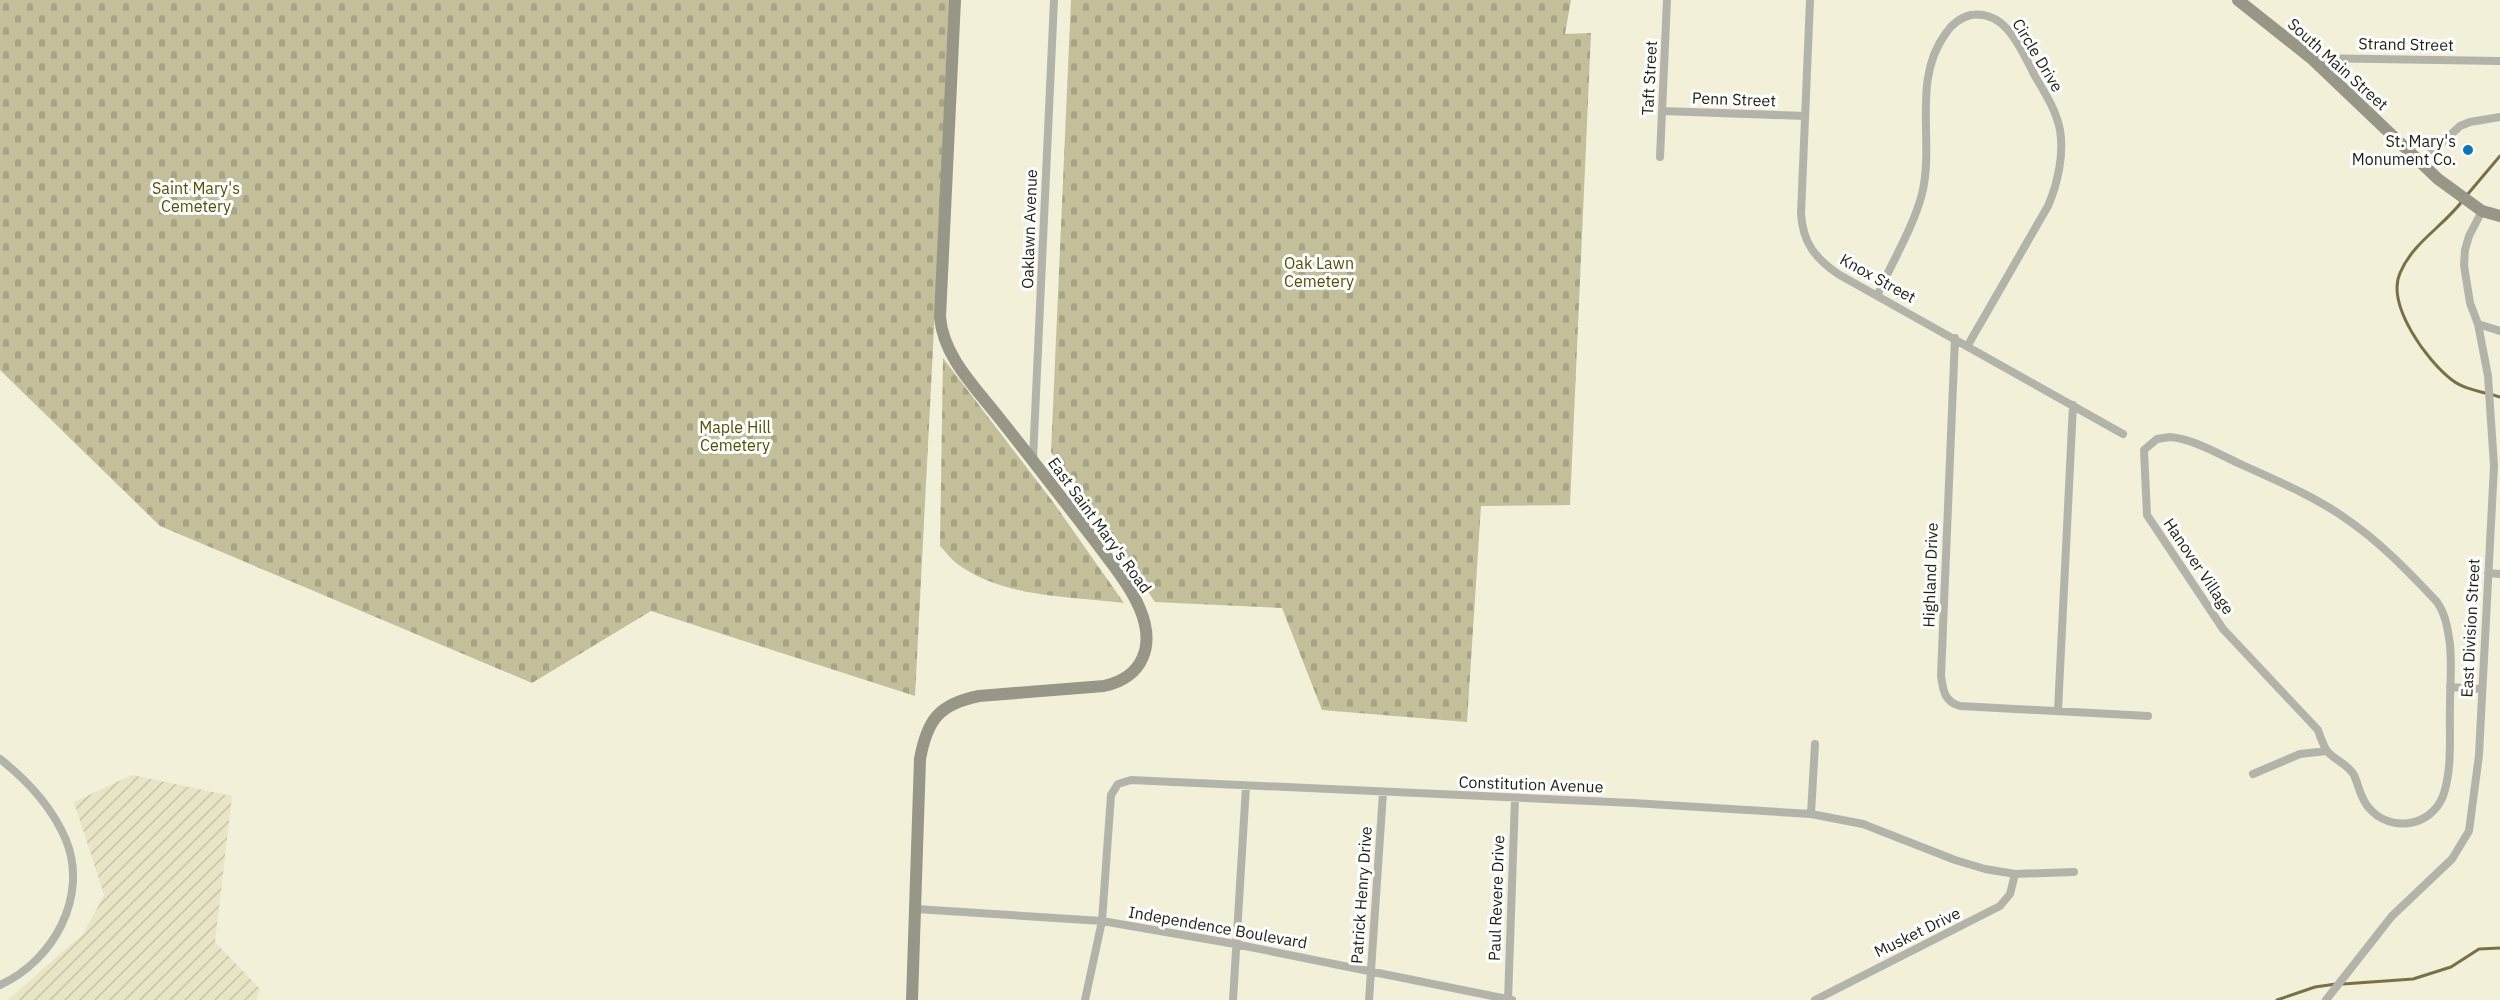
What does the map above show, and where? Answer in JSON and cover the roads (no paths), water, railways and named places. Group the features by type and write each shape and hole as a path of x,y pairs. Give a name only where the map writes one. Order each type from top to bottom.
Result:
{"street":[{"name":"East Saint Mary's Road","path":"912,1000 920,759 924,738 934,716 955,703 979,696 1104,686 1120,682 1134,671 1146,655 1147,635 1140,609 1118,572 952,355 941,329 955,0"},
{"name":"Oaklawn Avenue","path":"1033,459 1054,0"},
{"name":"Taft Street","path":"1660,157 1667,0"},
{"name":"Knox Street","path":"1810,0 1801,214 1805,240 1813,253 1823,263 2123,434"},
{"name":"South Main Street","path":"2238,0 2311,58 2421,163 2457,194 2482,211 2500,216"},
{"name":"Circle Drive","path":"1878,294 1922,193 1928,72 1935,52 1946,33 1966,16 1980,14 1998,19 2018,44 2055,113 2060,131 2061,158 2048,206 1968,345"},
{"name":"Strand Street","path":"2311,58 2500,61"},
{"name":"Penn Street","path":"1662,111 1805,116"},
{"path":"2421,163 2460,126 2500,117"},
{"name":"East Division Street","path":"2327,1000 2392,915 2452,859 2469,831 2479,755 2488,573 2497,466 2489,408 2488,376 2478,324 2470,303 2464,266 2469,236 2482,211"},
{"path":"2478,324 2500,331"},
{"name":"Highland Drive","path":"1955,338 1941,676 1943,689 1951,703 1960,706 2148,716"},
{"path":"2058,711 2073,405"},
{"name":"Hanover Village","path":"2170,437 2181,438 2279,482 2345,517 2385,550 2443,611 2450,645 2449,765 2444,794 2438,806 2428,816 2417,822 2390,823 2379,818 2361,796 2354,776 2347,765 2327,750 2318,730 2223,629 2147,515 2144,450 2157,440 2170,437"},
{"path":"2488,573 2500,574"},
{"path":"2450,687 2482,689"},
{"path":"1811,814 1815,744"},
{"path":"2253,774 2300,754 2327,750"},
{"path":"0,759 32,787 50,811 67,842 72,880 68,910 55,938 35,962 0,984"},
{"name":"Constitution Avenue","path":"1102,921 1111,795 1118,784 1131,780 1811,814 1863,824 1955,860 2015,874 2074,872"},
{"path":"1233,1000 1246,786"},
{"name":"Patrick Henry Drive","path":"1369,1000 1383,793"},
{"name":"Paul Revere Drive","path":"1509,1000 1515,798"},
{"name":"Musket Drive","path":"1815,1000 2000,906 2010,894 2015,874"},
{"name":"Independence Boulevard","path":"916,909 1102,921 1235,944 1509,1000"},
{"path":"1085,1000 1102,921"}],"waterway":[{"path":"2467,195 2500,156"},
{"path":"2463,200 2421,243 2406,262 2397,286 2399,301 2411,331 2431,360 2442,371 2463,386 2500,397"},
{"path":"2343,984 2413,979 2451,967 2479,949 2500,948"},
{"path":"2277,1000 2315,987 2336,984"}],"place":[{"name":"St. Mary's Monument Co.","path":"2468,150"}],"park label":[{"name":"Saint Mary's Cemetery","path":"196,197"},
{"name":"Oak Lawn Cemetery","path":"1319,272"},
{"name":"Maple Hill Cemetery","path":"735,436"}]}
